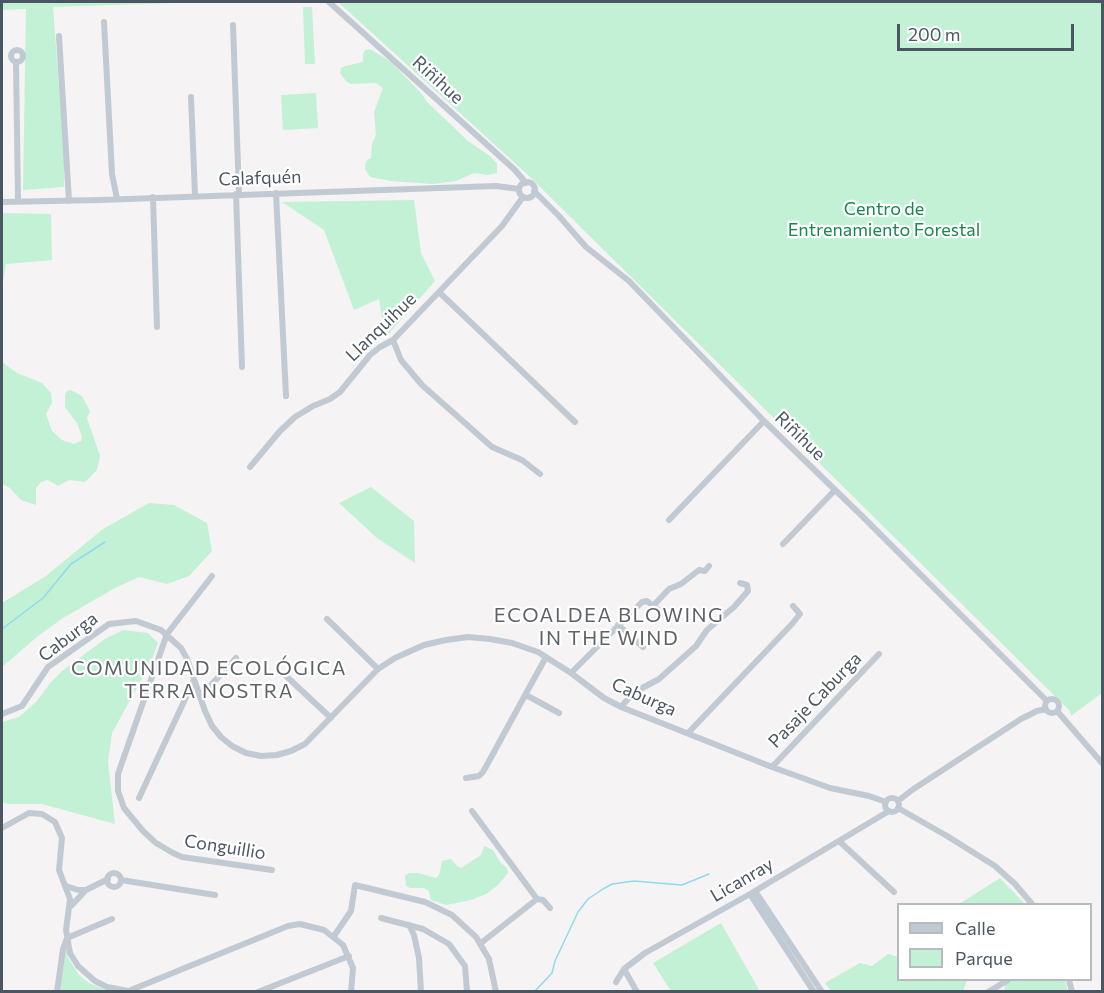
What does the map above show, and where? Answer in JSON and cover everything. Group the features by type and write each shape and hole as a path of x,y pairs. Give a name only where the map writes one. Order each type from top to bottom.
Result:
{"street":[{"name":"Riñihue","path":"329,2 515,170 525,183 532,185 534,191 586,247 629,281 764,421 1047,705 1051,699 1056,700 1059,705 1057,711 1102,763"},
{"path":"104,22 112,174 117,199"},
{"path":"233,25 242,367"},
{"path":"58,36 69,201"},
{"path":"16,62 18,201"},
{"path":"191,97 195,195"},
{"path":"525,183 519,189 523,197 530,197 534,191"},
{"name":"Calafquén","path":"2,202 496,186 519,189"},
{"path":"276,193 286,396"},
{"name":"Llanquihue","path":"250,466 280,431 296,417 340,392 370,355 393,340 502,226 523,197"},
{"path":"153,198 157,327"},
{"path":"439,292 575,422"},
{"path":"393,340 401,360 422,385 492,447 522,460 540,474"},
{"path":"669,520 764,421"},
{"path":"783,544 835,490"},
{"path":"653,606 669,589 681,584 699,570 705,572 710,566"},
{"name":"Conguillio","path":"212,576 167,634 118,774 118,791 121,802 149,837 173,854 272,870"},
{"path":"621,706 633,693 659,679 696,646 707,630 742,599 748,591 747,585 740,583"},
{"path":"571,673 642,602 647,601 664,614"},
{"path":"688,733 792,624 800,614 793,606"},
{"path":"327,619 378,669"},
{"name":"Caburga","path":"2,714 22,706 48,667 109,624 136,621 155,627 167,634 184,653 212,726 221,737 232,746 254,755 269,756 291,752 305,744 378,669 414,649 457,638 501,640 546,657 604,698 621,706 830,788 886,802 891,798 898,801"},
{"path":"618,626 643,646"},
{"name":"Pasaje Caburga","path":"772,767 879,654"},
{"path":"465,778 479,776 483,772 546,657"},
{"path":"200,697 236,658"},
{"path":"286,676 331,718"},
{"path":"139,798 194,680"},
{"path":"526,695 559,713"},
{"path":"898,808 898,801 912,790 1021,719 1047,705 1052,713 1057,711"},
{"path":"886,802 886,808 889,811 895,811 898,808"},
{"path":"898,808 995,866 1031,903"},
{"path":"472,811 537,899 543,900 550,908"},
{"name":"Licanray","path":"616,982 624,969 645,953 889,811"},
{"path":"2,828 29,813 42,814 58,826 61,834 58,865 66,885 70,907 67,938 74,959 89,976 107,987 127,991 288,926 300,924 312,926 334,936 349,956 353,974 351,992"},
{"path":"839,841 894,892"},
{"path":"70,907 86,890 108,879 109,884 114,886 120,884 121,880 215,895"},
{"path":"66,885 78,890 86,890"},
{"path":"334,936 351,911 356,885 434,906 459,920 481,943 492,967 496,992"},
{"path":"752,892 814,992"},
{"path":"752,892 822,992"},
{"path":"481,943 537,899"},
{"path":"381,918 437,935 454,950 463,962 467,971 465,992"},
{"path":"57,992 63,949 67,938 112,919"},
{"path":"409,926 417,965 418,992"},
{"path":"258,992 349,956"},
{"path":"624,969 637,992"},
{"path":"988,992 1006,981"}],"green space":[{"path":"2,2 174,3 53,7 64,151 64,187 23,190 26,9 2,10"},
{"name":"Centro de Entrenamiento Forestal","path":"338,2 1102,2 1102,693 1071,716 1070,711 528,175"},
{"path":"303,7 312,7 315,64 305,64"},
{"path":"370,49 391,62 427,102 468,141 490,156 497,164 497,173 488,175 474,173 456,181 433,184 370,177 365,165 371,158 372,144 376,135 374,112 383,88 376,83 351,84 340,73 341,68 345,66 363,62 365,50"},
{"path":"316,93 318,128 283,130 281,95"},
{"path":"414,200 421,253 435,281 385,338 379,299 354,310 324,230 282,202"},
{"path":"2,213 51,214 52,260 6,264 2,288"},
{"path":"2,362 17,373 42,383 51,393 52,403 46,414 52,431 62,440 74,444 81,441 82,437 77,423 65,407 67,391 71,390 82,396 90,411 87,418 100,456 97,470 85,482 69,480 58,486 48,480 41,482 36,488 36,505 21,500 10,488 2,484"},
{"path":"371,487 414,521 415,563 377,538 339,503"},
{"path":"149,503 174,505 207,523 212,551 189,576 167,584 139,577 115,588 63,618 2,667 2,603 46,576 103,529"},
{"path":"123,630 148,633 158,643 151,662 112,733 108,762 115,824 42,804 2,802 2,722 19,717 37,701 62,671 105,639"},
{"path":"484,846 493,850 500,862 507,868 508,873 486,894 471,900 446,905 431,900 429,891 424,888 406,886 405,876 409,873 436,878 439,875 442,861 451,859 461,868 481,855"},
{"path":"1000,878 1024,903 961,903"},
{"path":"721,923 758,991 671,991 653,963"},
{"path":"66,945 68,958 79,975 89,983 108,991 60,992"},
{"path":"888,954 897,957 897,981 967,981 963,991 831,991 825,983 860,963 872,966"},
{"path":"1006,981 1065,981 1068,991 1004,992"}],"waterway":[{"path":"2,629 43,598 71,564 105,542"},
{"path":"534,992 552,973 555,961 578,912 588,899 612,884 634,881 682,885 709,874"}],"district":[{"name":"ECOALDEA BLOWING IN THE WIND","path":"609,626"},
{"name":"COMUNIDAD ECOLÓGICA TERRA NOSTRA","path":"209,680"}]}
